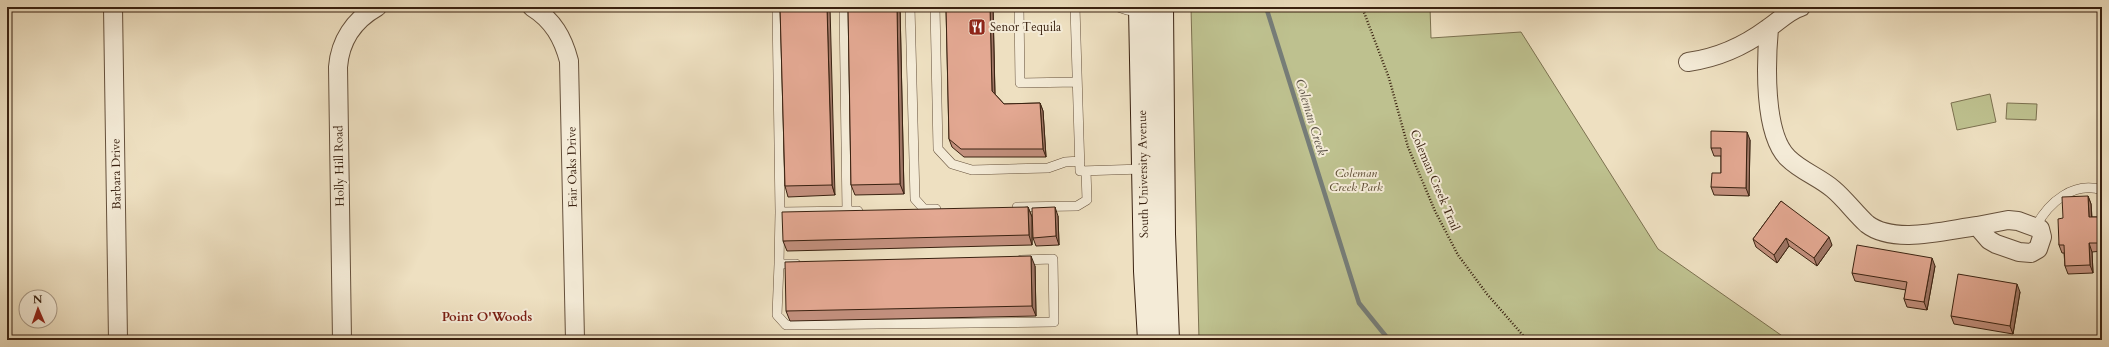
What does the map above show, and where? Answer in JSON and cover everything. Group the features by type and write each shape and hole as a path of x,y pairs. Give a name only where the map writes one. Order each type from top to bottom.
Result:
{"main road":[{"name":"South University Avenue","path":"1162,7 1164,234 1168,340"},
{"name":"South University Avenue","path":"1140,9 1145,271 1149,340"}],"street":[{"name":"Barbara Drive","path":"113,7 118,340"},
{"name":"Holly Hill Road","path":"342,340 338,61 344,42 353,27 358,21 377,7"},
{"name":"Fair Oaks Drive","path":"532,7 543,14 560,35 569,62 575,340"},
{"path":"1688,62 1705,60 1730,51 1769,28 1784,16 1801,7"},
{"path":"1769,28 1766,59 1769,104 1777,140 1787,158 1833,188 1868,224 1882,232 1903,235 1921,234 2008,220 2036,226 2040,229 2042,237 2038,249 2031,253 2019,252 1989,240 1977,226"}],"lane":[{"path":"777,7 780,212 777,315 786,325 1054,322 1053,259 1014,260"},
{"path":"844,7 846,211"},
{"path":"910,7 915,199 924,209"},
{"path":"934,7 938,149 952,164 972,170 1048,168 1065,162 1080,161"},
{"path":"1019,7 1020,83 1077,82"},
{"path":"1075,7 1080,171 1143,169"},
{"path":"1118,7 1127,10 1140,9"},
{"path":"1003,208 1077,206 1087,200 1086,171"},
{"path":"2036,226 2042,216 2066,192 2091,187 2102,190"},
{"path":"909,210 948,209"},
{"path":"780,212 870,210"},
{"path":"779,264 803,264"}],"path":[{"name":"Coleman Creek Trail","path":"1362,7 1388,78 1408,146 1435,210 1458,255 1487,294 1527,340"}],"green space":[{"name":"Coleman Creek Park","path":"1191,7 1430,7 1431,38 1521,32 1658,249 1788,340 1199,340"},
{"path":"1990,94 1996,122 1957,130 1951,103"},
{"path":"2007,103 2037,104 2036,120 2006,119"}],"building":[{"path":"780,7 827,7 832,185 785,186"},
{"path":"848,7 897,7 900,184 851,185"},
{"path":"946,7 990,7 992,91 1004,104 1040,103 1043,149 961,149 949,139"},
{"path":"1711,131 1747,132 1746,188 1711,187 1712,173 1721,173 1721,148 1711,148"},
{"path":"2088,196 2089,217 2102,217 2102,243 2089,243 2090,265 2065,266 2064,245 2059,245 2058,219 2063,218 2062,197"},
{"path":"1781,201 1829,237 1814,258 1786,238 1774,255 1753,239"},
{"path":"1028,207 1029,235 783,241 782,212"},
{"path":"1055,207 1056,236 1033,238 1032,208"},
{"path":"1857,245 1932,258 1924,302 1904,299 1907,282 1852,273"},
{"path":"1031,256 1032,306 786,311 785,262"},
{"path":"1958,274 2017,284 2010,326 1951,316"}],"waterway":[{"name":"Coleman Creek","path":"1266,7 1359,303 1389,340"}],"place":[{"name":"Senor Tequila","path":"977,27"}],"district":[{"name":"Point O'Woods","path":"487,316"}]}
